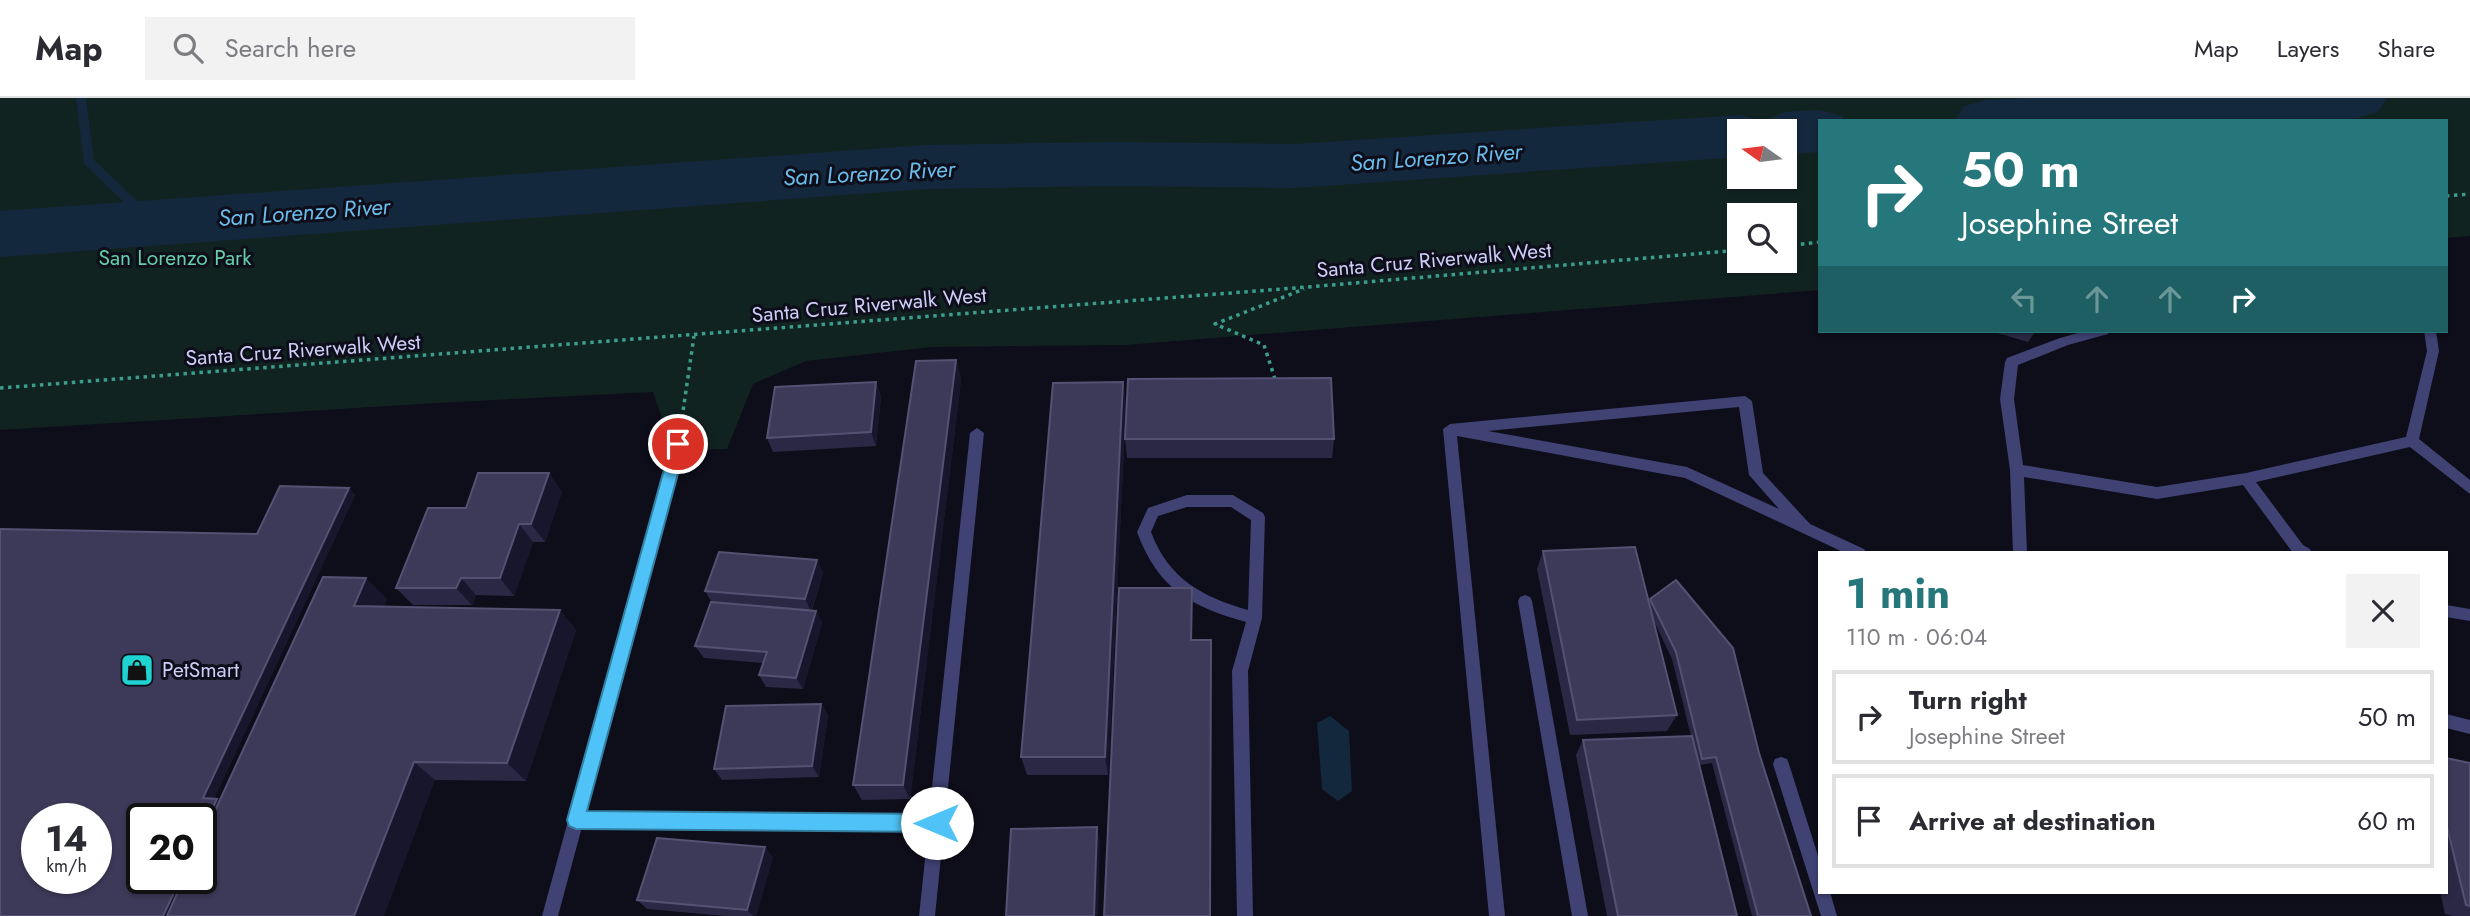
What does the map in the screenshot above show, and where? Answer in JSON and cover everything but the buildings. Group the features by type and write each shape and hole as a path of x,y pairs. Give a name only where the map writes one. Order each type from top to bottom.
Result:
{"street":[{"path":"2020,551 2017,470 2007,399 2012,362 2065,341 2095,333"},
{"path":"2412,441 2433,351 2430,333"},
{"path":"1450,429 1745,401 1756,475 1806,529"},
{"path":"1450,429 1687,473 1855,551"},
{"path":"1450,429 1497,916"},
{"path":"927,916 978,433"},
{"path":"2017,470 2157,493 2246,479 2412,441"},
{"path":"2412,441 2470,488"},
{"path":"550,916 678,444"},
{"path":"2246,479 2302,551"},
{"path":"1245,916 1240,671 1255,618 1258,517 1233,500 1187,501 1153,512 1144,532 1155,560 1174,579 1215,607 1255,618"},
{"path":"1525,601 1580,916"},
{"path":"2448,611 2470,615"},
{"path":"2448,722 2470,727"},
{"path":"1780,764 1818,881"},
{"path":"576,820 937,823"},
{"path":"1822,894 1829,916"}],"path":[{"path":"2448,196 2470,194"},
{"path":"1797,245 1818,243"},
{"name":"Santa Cruz Riverwalk West","path":"0,388 1308,287 1727,251"},
{"path":"1275,379 1264,345 1215,324 1308,287"},
{"path":"678,444 694,335"}],"green space":[{"name":"San Lorenzo Park","path":"0,98 2470,98 2470,236 2448,238 2448,119 1818,119 1818,290 1125,345 931,347 806,361 753,384 727,449 673,450 653,392 0,430"}],"water":[{"path":"1330,716 1349,731 1352,791 1338,801 1322,789 1317,723"}],"waterway":[{"path":"81,98 89,162 153,223"},
{"name":"San Lorenzo River","path":"2018,119 2357,98"},
{"name":"San Lorenzo River","path":"1797,132 1818,131"},
{"name":"San Lorenzo River","path":"0,234 926,167 1111,164 1295,166 1727,137"}],"place":[{"name":"PetSmart","path":"137,670"}],"route":[{"path":"678,444 576,820 937,823"}]}
